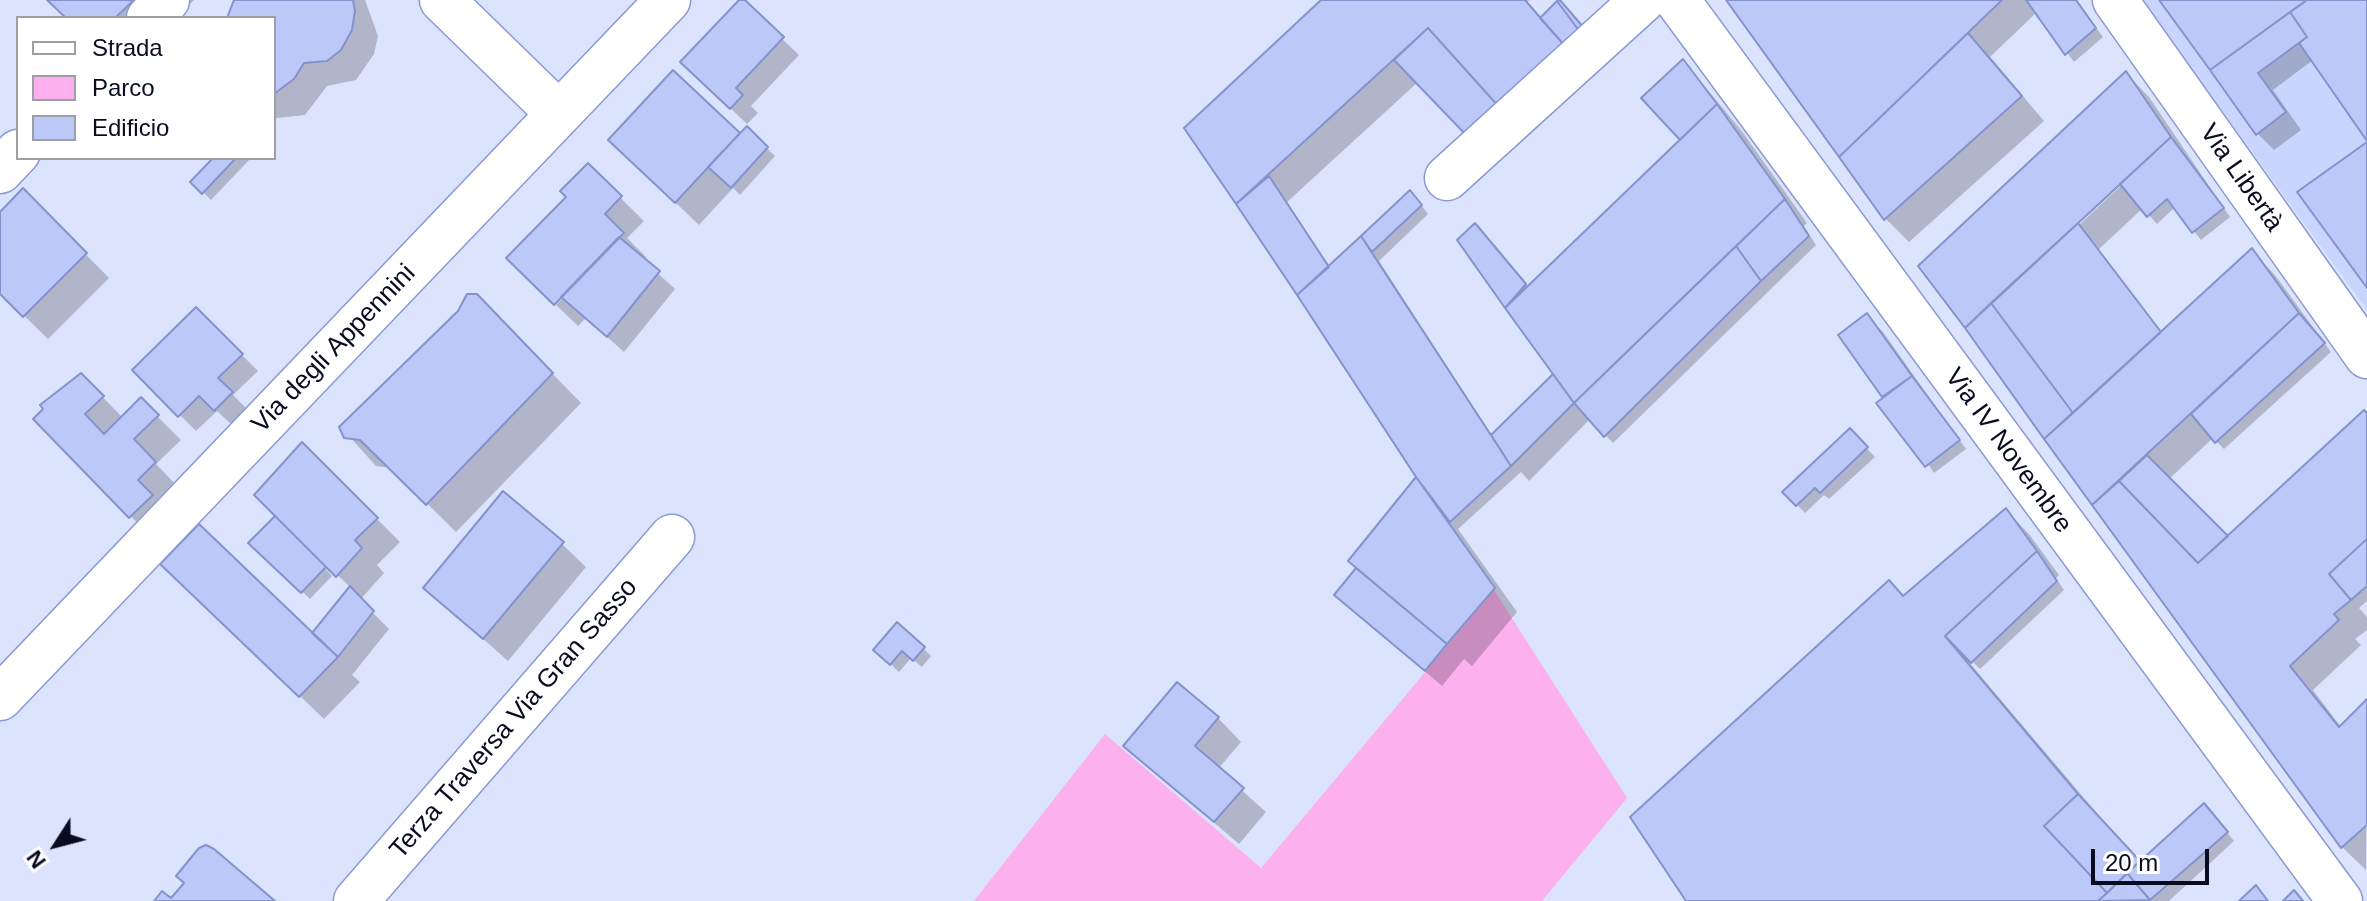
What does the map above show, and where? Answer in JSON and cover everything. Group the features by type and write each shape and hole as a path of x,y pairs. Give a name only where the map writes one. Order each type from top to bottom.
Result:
{"street":[{"path":"151,16 167,0"},
{"path":"442,0 559,114"},
{"name":"Via degli Appennini","path":"0,698 668,0"},
{"path":"1447,178 1643,0"},
{"name":"Via IV Novembre","path":"1677,0 2340,901"},
{"name":"Via Libertà","path":"2115,0 2367,356"},
{"path":"0,171 16,154"},
{"name":"Terza Traversa Via Gran Sasso","path":"356,901 672,537"}],"shaded area":[{"path":"2142,0 2367,0 2367,310"}],"green space":[{"path":"1494,590 1627,798 1542,901 974,901 1105,734 1261,868"}],"building":[{"path":"47,0 134,0 117,16 64,16"},
{"path":"234,0 353,0 355,11 352,30 341,50 327,61 304,63 294,79 276,92 276,16 228,16"},
{"path":"739,0 745,0 784,37 736,88 743,95 730,109 680,62"},
{"path":"1321,0 1525,0 1565,46 1500,108 1428,28 1236,204 1184,128"},
{"path":"1560,0 1584,28 1580,32 1557,1"},
{"path":"1726,0 2002,0 1839,157"},
{"path":"2026,0 2076,0 2096,28 2065,55"},
{"path":"2159,0 2307,0 2210,70"},
{"path":"2307,0 2367,0 2367,141 2299,43 2307,37 2290,12"},
{"path":"1557,1 1580,32 1565,46 1540,18"},
{"path":"2290,12 2307,37 2258,73 2286,112 2256,135 2210,70"},
{"path":"1428,28 1500,108 1468,137 1394,60"},
{"path":"1968,33 2022,96 1884,220 1839,157"},
{"path":"1683,59 1717,104 1680,140 1641,98"},
{"path":"673,70 740,133 675,203 608,140"},
{"path":"2126,71 2171,137 1965,328 1918,266"},
{"path":"1717,104 1785,199 1574,403 1505,308"},
{"path":"747,126 768,147 731,188 708,167"},
{"path":"2171,137 2224,208 2192,233 2167,199 2147,217 2120,184"},
{"path":"2367,142 2367,288 2297,192"},
{"path":"211,160 234,160 202,194 190,182"},
{"path":"588,163 622,196 605,214 624,233 554,305 506,258 566,197 560,191"},
{"path":"1269,176 1329,267 1297,295 1236,204"},
{"path":"23,188 87,253 23,317 0,294 0,212"},
{"path":"1410,190 1422,205 1372,252 1361,236"},
{"path":"1785,199 1809,236 1761,281 1736,246"},
{"path":"1475,223 1526,284 1505,308 1457,240"},
{"path":"2078,223 2161,332 2073,413 1991,303"},
{"path":"1361,236 1511,466 1450,522 1416,477 1297,295"},
{"path":"619,237 660,271 607,337 561,297"},
{"path":"1736,246 1761,281 1604,437 1574,403"},
{"path":"2252,248 2299,313 2092,505 2044,439"},
{"path":"467,294 477,294 553,373 426,505 360,440 344,438 339,427 458,311"},
{"path":"1991,303 2073,413 2044,439 1965,328"},
{"path":"196,307 243,354 218,378 233,392 214,411 199,396 178,417 132,370"},
{"path":"1867,313 1912,376 1882,397 1838,335"},
{"path":"2299,313 2325,343 2215,443 2191,414"},
{"path":"81,373 104,396 85,414 104,434 141,397 159,415 134,439 156,462 138,480 153,495 129,518 33,419 43,409 40,405"},
{"path":"1553,374 1574,403 1511,466 1491,435"},
{"path":"1912,376 1960,440 1925,467 1876,403"},
{"path":"2364,410 2367,413 2367,539 2329,574 2351,600 2334,614 2339,620 2290,666 2339,727 2367,699 2367,825 2341,848 2092,505 2119,481 2198,563"},
{"path":"1850,428 1868,447 1820,493 1815,488 1796,506 1782,492"},
{"path":"302,442 378,518 355,540 362,548 336,577 254,495"},
{"path":"2147,455 2228,536 2198,563 2119,481"},
{"path":"1416,477 1495,588 1447,644 1348,561"},
{"path":"503,491 564,542 483,639 423,588"},
{"path":"2006,508 2037,551 1945,636 2078,794 2044,826 2107,893 2098,901 1686,901 1630,817 1889,580 1903,596"},
{"path":"275,516 326,567 301,593 248,543"},
{"path":"199,524 338,657 299,697 160,564"},
{"path":"2367,539 2367,586 2351,600 2329,574"},
{"path":"2037,551 2057,581 1971,663 1945,636"},
{"path":"1356,568 1447,644 1425,671 1334,595"},
{"path":"350,586 374,611 338,657 312,633"},
{"path":"897,622 925,647 913,661 902,651 890,665 873,650"},
{"path":"1177,682 1219,717 1195,746 1244,788 1214,822 1123,746"},
{"path":"2078,794 2140,861 2107,893 2044,826"},
{"path":"2204,803 2228,832 2150,900 2127,873"},
{"path":"206,845 275,901 154,901 162,891 171,898 184,883 176,876 199,848"},
{"path":"2127,873 2150,900 2098,901 2107,893"},
{"path":"2256,885 2268,901 2239,901"},
{"path":"2294,890 2303,901 2283,901"}]}
